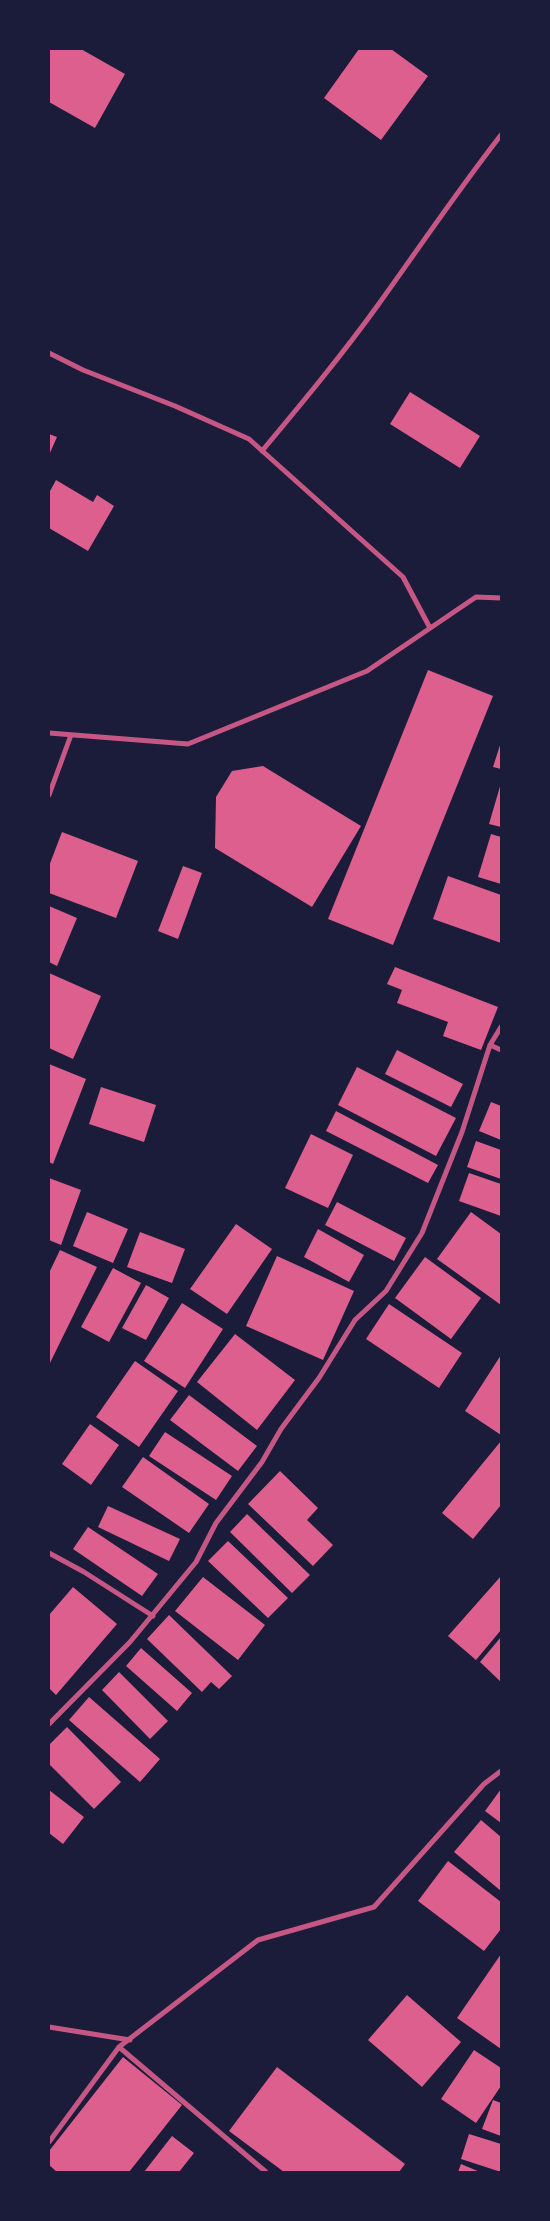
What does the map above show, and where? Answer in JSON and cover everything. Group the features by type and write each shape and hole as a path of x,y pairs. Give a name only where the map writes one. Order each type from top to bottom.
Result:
{"street":[{"path":"262,450 320,381 378,305 440,216 501,135"},
{"path":"49,353 83,370 175,406 249,439 402,577 430,628"},
{"path":"49,733 188,744 367,671 476,596 501,598"},
{"path":"49,795 71,735"},
{"path":"49,1724 153,1616 196,1562 216,1523 262,1462 281,1428 319,1378 355,1320 386,1291 422,1233 462,1132 490,1045 501,1026"},
{"path":"490,1045 501,1050"},
{"path":"49,1553 84,1572 153,1616"},
{"path":"49,2142 119,2047 258,1940 374,1907 484,1784 501,1771"},
{"path":"49,2027 130,2040"},
{"path":"119,2047 266,2172"}],"building":[{"path":"49,49 81,49 125,74 95,128 49,102"},
{"path":"359,49 391,49 428,76 381,140 324,98"},
{"path":"410,392 480,436 460,468 390,424"},
{"path":"49,434 57,437 49,455"},
{"path":"56,480 93,502 97,495 114,506 88,551 49,528 49,493"},
{"path":"428,670 493,696 393,945 328,919"},
{"path":"501,742 501,769 493,767"},
{"path":"263,766 361,826 312,907 215,848 216,797 232,771"},
{"path":"501,783 501,827 489,824"},
{"path":"62,832 138,861 116,918 49,893 49,866"},
{"path":"491,834 501,837 501,884 478,877"},
{"path":"183,866 202,873 178,939 158,931"},
{"path":"448,876 501,895 501,943 433,919"},
{"path":"49,906 77,918 57,966 49,962"},
{"path":"395,967 498,1007 481,1050 443,1036 448,1022 397,1003 402,990 387,984"},
{"path":"49,973 101,996 73,1059 49,1048"},
{"path":"397,1050 463,1084 451,1107 385,1074"},
{"path":"49,1064 86,1079 53,1164 49,1162"},
{"path":"357,1067 456,1118 436,1156 338,1105"},
{"path":"101,1087 156,1105 144,1142 89,1124"},
{"path":"491,1102 501,1106 501,1140 479,1131"},
{"path":"336,1111 438,1165 428,1183 326,1131"},
{"path":"311,1134 353,1155 328,1208 285,1188"},
{"path":"476,1141 501,1150 501,1179 467,1167"},
{"path":"469,1173 501,1184 501,1216 459,1201"},
{"path":"49,1178 81,1190 61,1245 49,1240"},
{"path":"337,1202 406,1238 394,1261 325,1225"},
{"path":"87,1212 128,1229 113,1263 73,1246"},
{"path":"471,1212 501,1234 501,1305 437,1259"},
{"path":"236,1224 272,1249 227,1314 190,1289"},
{"path":"318,1229 364,1255 349,1282 304,1257"},
{"path":"140,1232 185,1249 172,1283 127,1267"},
{"path":"60,1250 97,1267 49,1365 49,1273"},
{"path":"277,1256 354,1291 323,1360 246,1326"},
{"path":"425,1257 481,1298 451,1339 395,1298"},
{"path":"113,1268 141,1283 109,1342 81,1327"},
{"path":"146,1285 169,1298 146,1340 122,1328"},
{"path":"182,1303 223,1329 185,1388 144,1361"},
{"path":"389,1304 462,1353 439,1388 366,1339"},
{"path":"235,1334 295,1380 257,1430 197,1382"},
{"path":"501,1355 501,1435 465,1411"},
{"path":"135,1361 178,1391 139,1447 96,1417"},
{"path":"189,1395 257,1446 238,1471 170,1420"},
{"path":"90,1424 119,1445 91,1485 62,1464"},
{"path":"165,1432 232,1476 216,1500 149,1456"},
{"path":"501,1441 501,1505 473,1539 442,1513"},
{"path":"143,1457 209,1504 189,1533 122,1487"},
{"path":"280,1471 318,1508 307,1520 333,1545 313,1566 248,1504"},
{"path":"108,1506 180,1539 169,1561 98,1527"},
{"path":"247,1514 310,1575 292,1593 230,1532"},
{"path":"88,1527 158,1574 142,1596 73,1549"},
{"path":"228,1541 288,1598 268,1618 208,1561"},
{"path":"501,1576 501,1630 476,1660 448,1636"},
{"path":"203,1577 265,1625 238,1660 175,1611"},
{"path":"73,1587 117,1624 56,1695 49,1688 49,1615"},
{"path":"169,1615 232,1676 219,1689 211,1682 202,1692 147,1639"},
{"path":"501,1637 501,1682 480,1662"},
{"path":"141,1648 192,1693 177,1711 126,1666"},
{"path":"119,1672 168,1721 150,1739 102,1690"},
{"path":"89,1697 160,1759 140,1782 69,1720"},
{"path":"67,1727 121,1782 94,1809 49,1764 49,1745"},
{"path":"501,1789 501,1823 485,1811"},
{"path":"49,1790 84,1817 63,1844 49,1833"},
{"path":"481,1820 501,1837 501,1891 454,1852"},
{"path":"448,1861 501,1902 501,1929 484,1951 418,1901"},
{"path":"501,1954 501,2049 457,2018"},
{"path":"407,1995 461,2042 422,2087 368,2040"},
{"path":"474,2050 501,2068 501,2086 476,2123 441,2099"},
{"path":"123,2057 182,2105 129,2172 57,2172 49,2165 49,2151"},
{"path":"277,2067 405,2164 399,2172 284,2172 229,2131"},
{"path":"493,2100 501,2103 501,2136 482,2129"},
{"path":"469,2134 501,2144 501,2172 461,2159"},
{"path":"172,2136 194,2153 179,2172 144,2172"},
{"path":"461,2164 480,2172 458,2172"}]}
